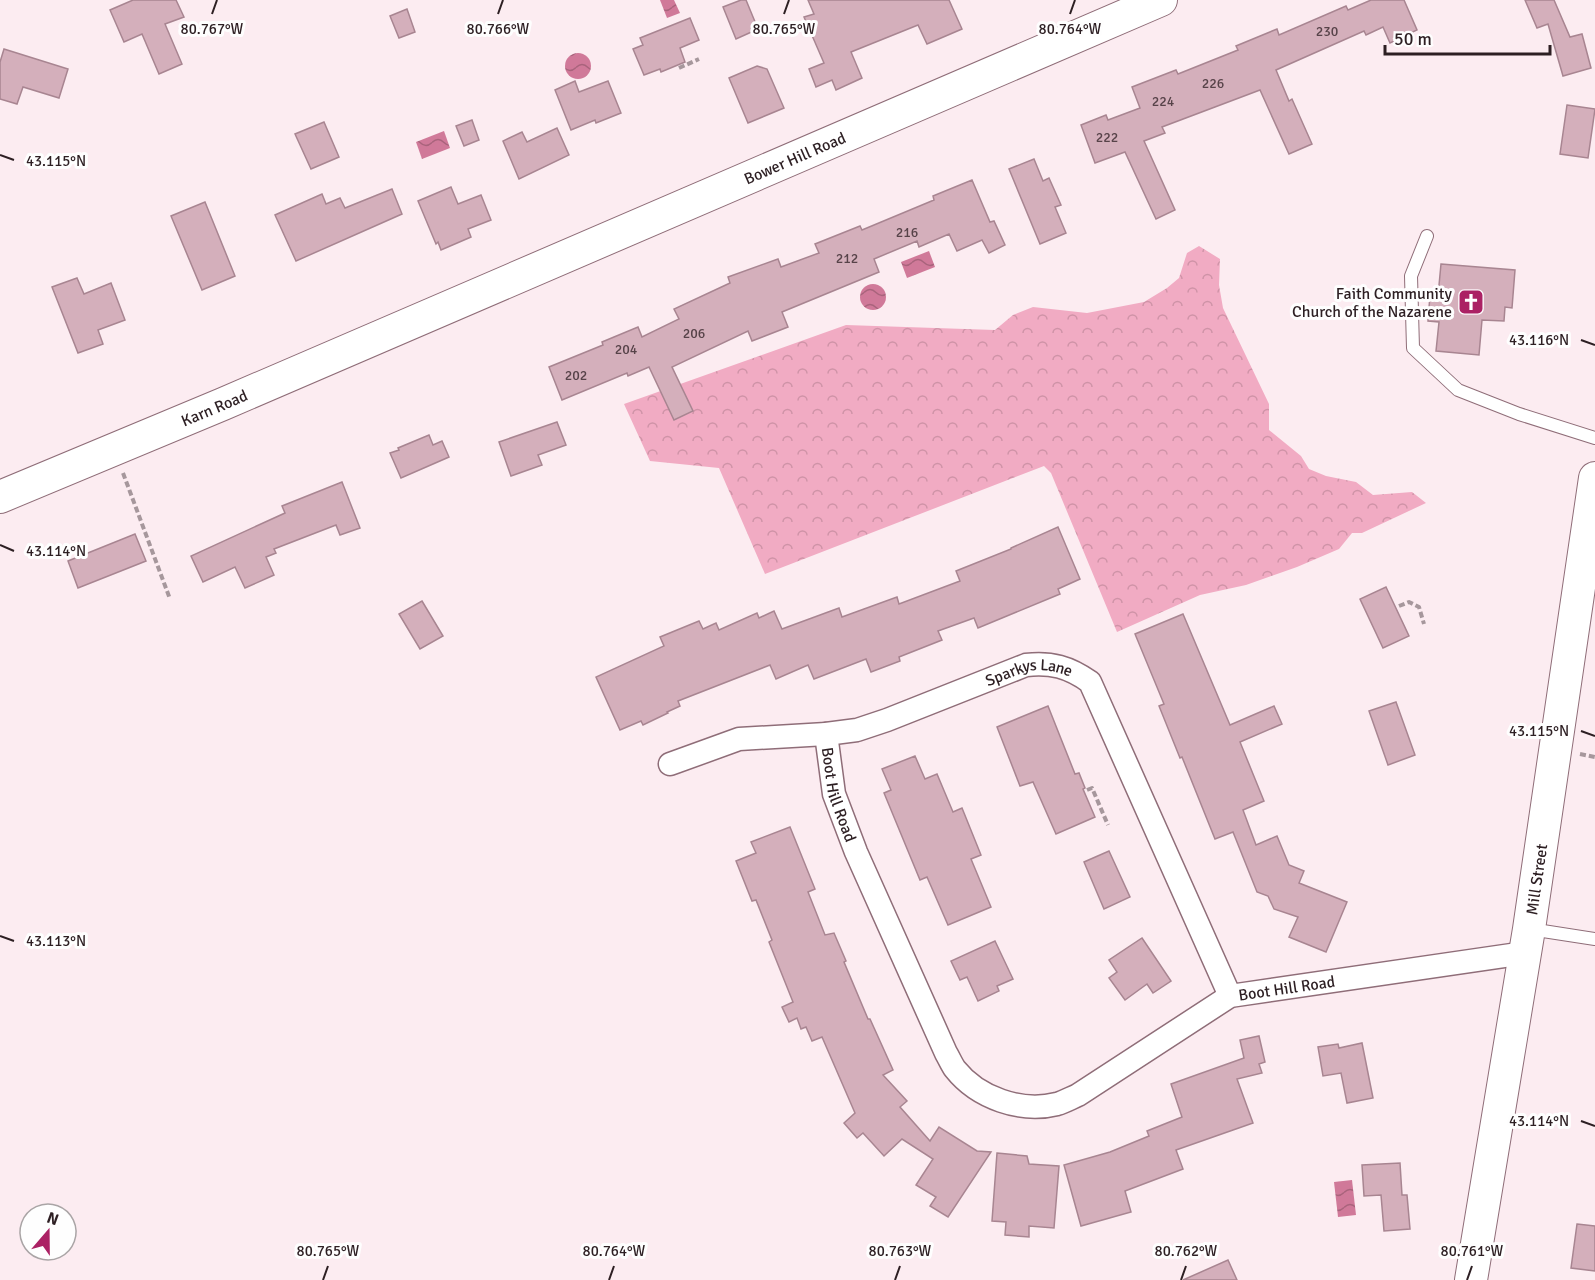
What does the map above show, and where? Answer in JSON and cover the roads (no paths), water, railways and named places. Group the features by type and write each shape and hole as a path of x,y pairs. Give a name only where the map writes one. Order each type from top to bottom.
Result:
{"street":[{"name":"Bower Hill Road","path":"429,315 1161,0"},
{"name":"Karn Road","path":"0,498 429,315"},
{"name":"Mill Street","path":"1471,1280 1527,941 1595,478"},
{"name":"Sparkys Lane","path":"670,764 739,739 857,730 1026,665 1043,663 1076,672 1089,682 1230,996"},
{"name":"Boot Hill Road","path":"826,734 834,794 856,852 955,1069 995,1100 1036,1107 1058,1104 1078,1095 1230,996 1527,941"}],"lane":[{"path":"1427,236 1411,276 1413,348 1458,390 1519,414 1595,438"},
{"path":"1527,941 1595,939"}],"water":[{"path":"660,0 674,0 680,13 667,18"},
{"path":"578,53 587,57 591,66 587,75 578,79 569,75 565,66 569,57"},
{"path":"444,131 450,148 422,159 416,142"},
{"path":"929,251 935,267 907,278 901,262"},
{"path":"873,284 883,287 886,297 883,307 873,310 863,307 860,297 863,287"},
{"path":"1352,1180 1356,1215 1338,1217 1334,1182"}],"place":[{"name":"Faith Community Church of the Nazarene","path":"1471,302"}]}
